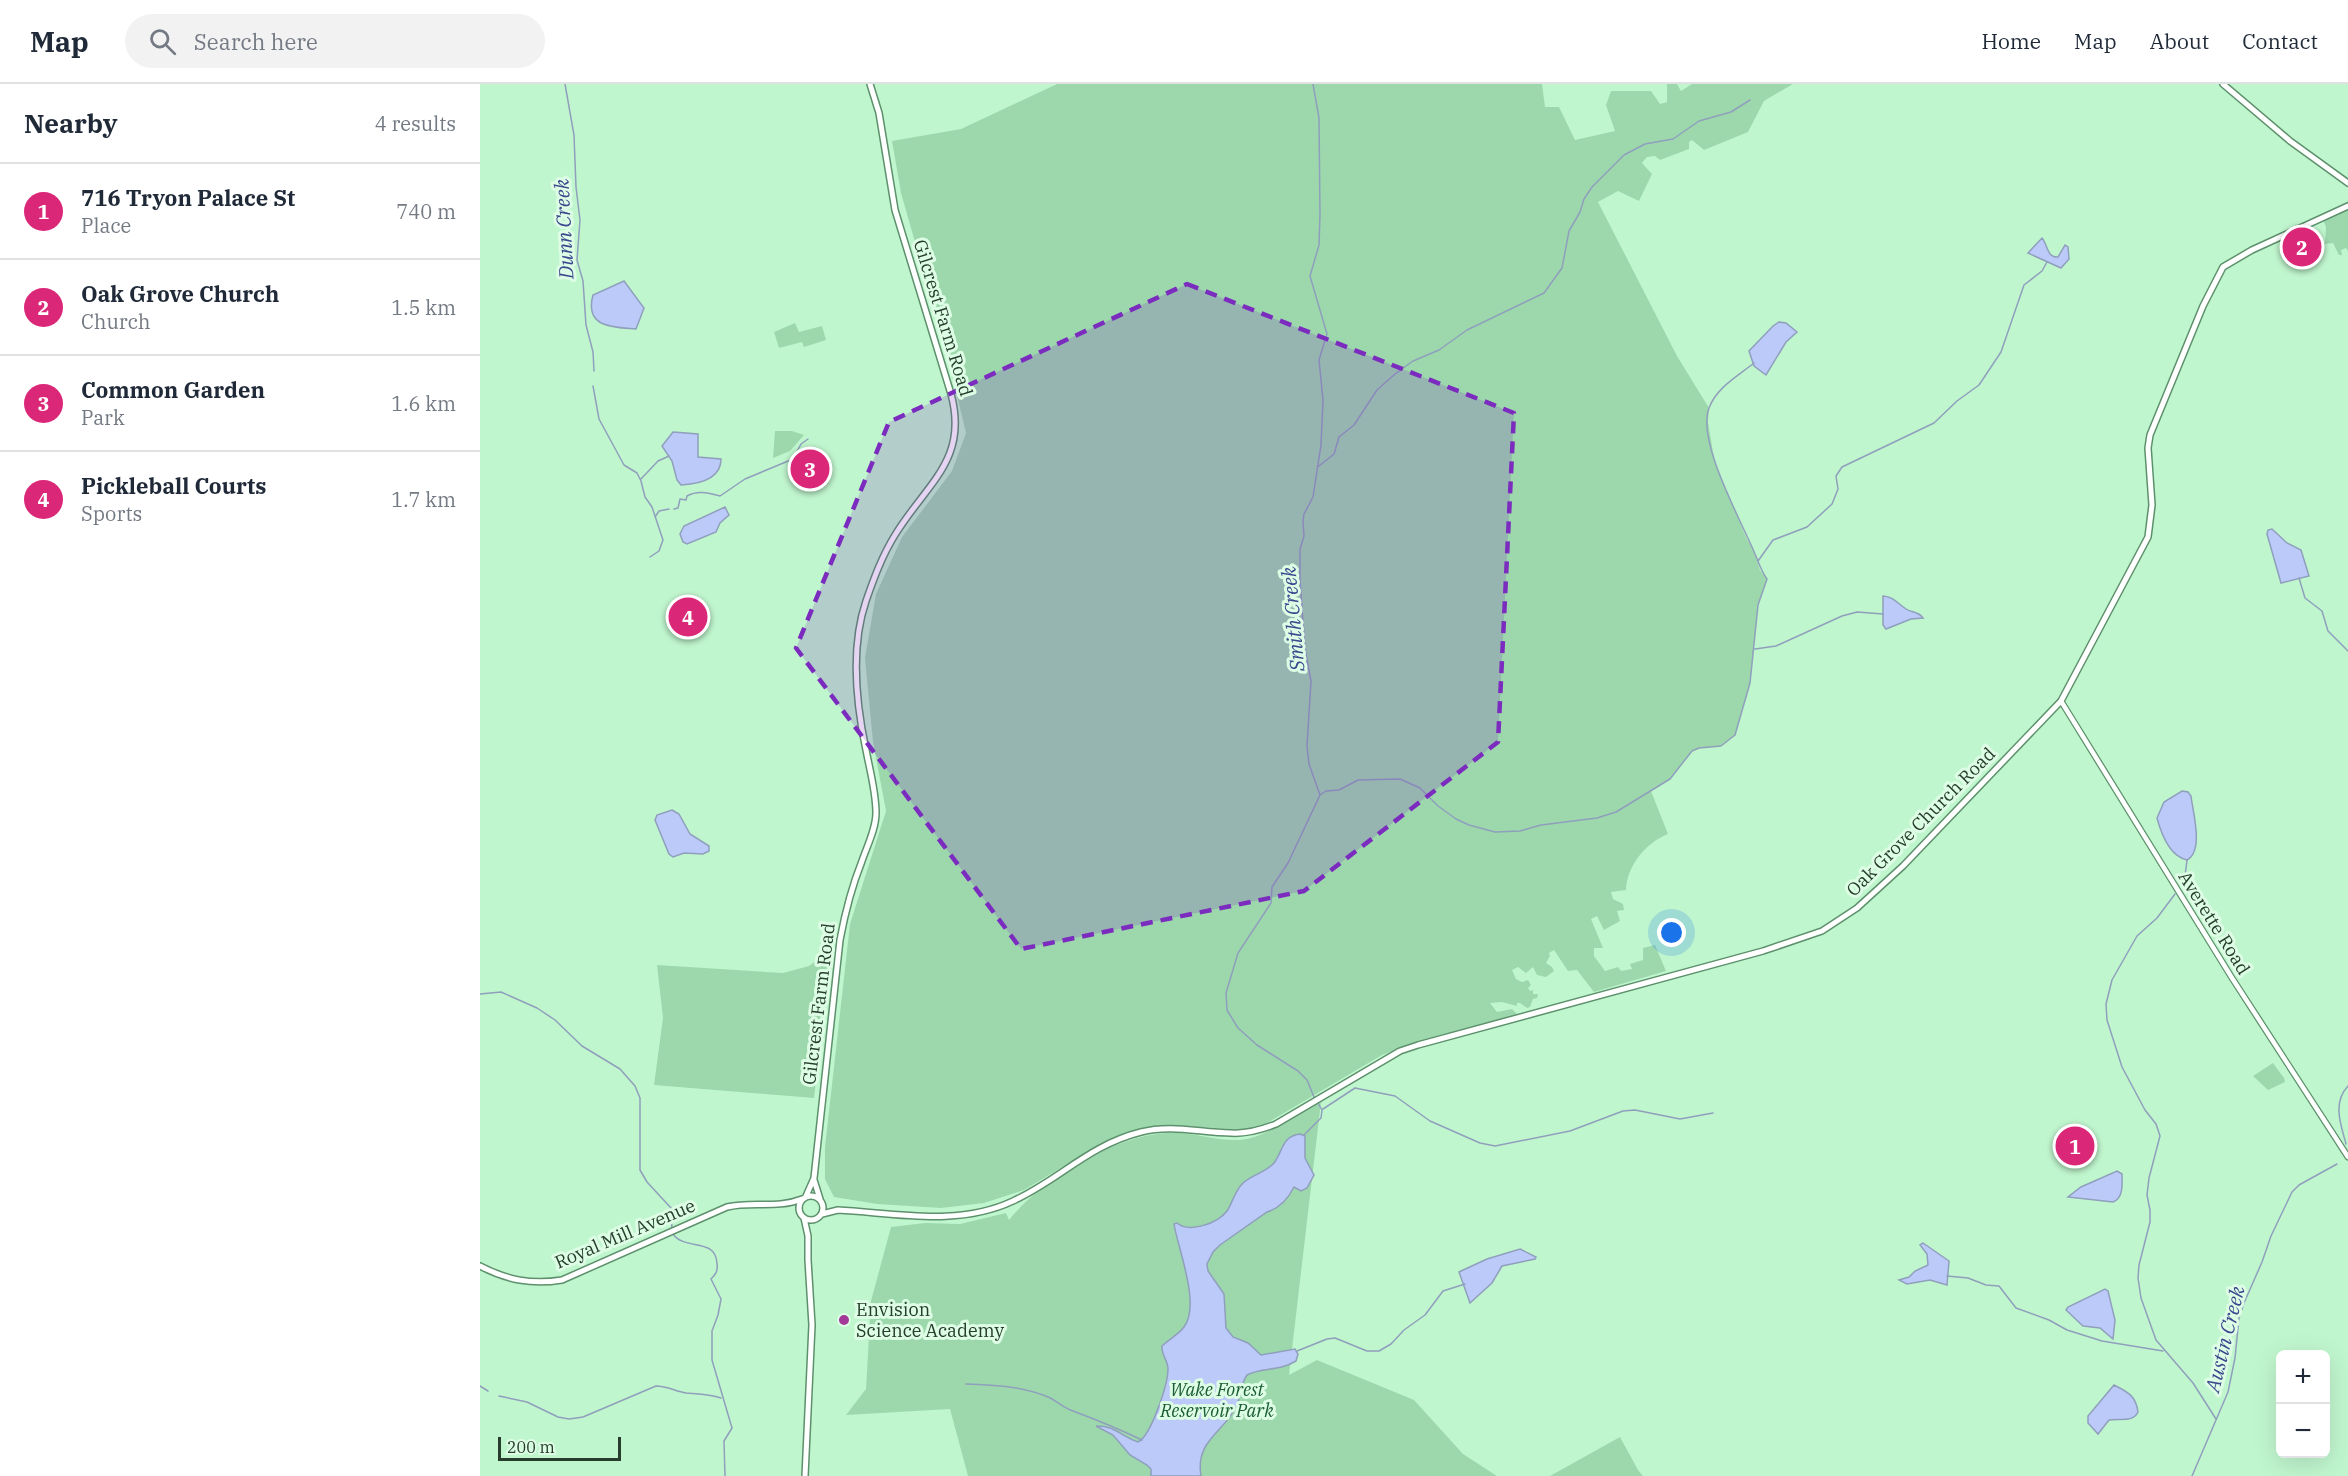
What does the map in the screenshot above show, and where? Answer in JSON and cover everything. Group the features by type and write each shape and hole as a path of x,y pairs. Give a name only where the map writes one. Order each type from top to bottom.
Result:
{"main road":[{"name":"Gilcrest Farm Road","path":"804,1198 814,1178 840,940 846,909 876,816 875,793 858,691 856,661 861,614 884,553 948,459 956,434 956,412 895,210 879,113 870,84"},
{"path":"2223,84 2282,135 2348,183"},
{"name":"Oak Grove Church Road","path":"820,1215 838,1210 945,1217 982,1212 1019,1198 1086,1155 1119,1139 1156,1129 1183,1128 1231,1133 1263,1129 1276,1124 1400,1052 1418,1045 1735,959 1808,937 1842,920 1874,893 2061,701 2148,537 2152,505 2148,448 2150,435 2188,338 2218,274 2233,260 2348,206"},
{"name":"Gilcrest Farm Road","path":"814,1178 821,1200"},
{"path":"805,1476 812,1335 808,1236 799,1206 804,1198 813,1196 821,1200 820,1215 808,1236"},
{"name":"Royal Mill Avenue","path":"480,1266 504,1277 524,1282 553,1281 581,1273 695,1221 740,1204 782,1206 804,1198"},
{"name":"Oak Grove Church Road","path":"821,1200 838,1210"},
{"name":"Royal Mill Avenue","path":"782,1206 802,1216"},
{"path":"802,1216 811,1220 820,1215"}],"street":[{"name":"Averette Road","path":"2061,701 2213,947 2348,1157"}],"highlighted area":[{"path":"1187,284 1514,413 1498,742 1304,891 1021,949 796,648 889,422"}],"green space":[{"path":"1057,84 1542,84 1545,107 1559,107 1575,140 1615,131 1606,105 1611,91 1651,91 1660,104 1667,102 1667,84 1677,84 1681,91 1692,84 1793,84 1764,101 1748,132 1704,150 1692,140 1689,142 1689,149 1660,160 1655,156 1647,157 1642,163 1652,174 1639,201 1618,191 1598,202 1677,356 1709,408 1708,422 1715,464 1760,570 1767,579 1758,605 1750,683 1735,735 1721,746 1692,751 1670,779 1651,791 1668,834 1652,843 1639,856 1630,872 1626,890 1611,892 1613,899 1623,904 1624,910 1617,911 1620,921 1604,930 1597,916 1591,919 1603,948 1594,948 1594,956 1605,971 1618,967 1621,971 1632,969 1630,964 1643,960 1643,948 1655,945 1666,971 1594,992 1577,970 1568,971 1554,950 1549,953 1550,956 1546,963 1554,971 1546,977 1537,975 1533,967 1526,973 1518,967 1512,970 1516,979 1522,982 1528,980 1531,985 1528,988 1530,991 1533,990 1533,994 1538,994 1530,1007 1527,1008 1520,1003 1517,1003 1517,1006 1502,1002 1490,1003 1497,1012 1512,1009 1518,1015 1426,1039 1382,1055 1262,1126 1241,1130 1174,1125 1152,1128 1099,1145 1024,1190 984,1203 941,1208 877,1204 834,1197 825,1179 825,1147 850,924 886,811 873,742 865,658 876,594 902,537 952,471 966,433 948,358 901,193 892,141 961,129"},
{"path":"2348,209 2348,251 2346,248 2341,250 2342,255 2339,255 2333,243 2325,244 2326,227 2323,220"},
{"path":"795,323 799,332 822,326 826,340 804,347 802,342 779,348 774,332"},
{"path":"775,431 792,431 804,435 790,451 773,458"},
{"path":"826,954 829,966 814,1098 654,1085 663,1018 657,965 783,973 809,966"},
{"path":"2273,1063 2285,1082 2268,1090 2253,1076"},
{"name":"Wake Forest Reservoir Park","path":"1321,1102 1289,1375 1317,1360 1414,1400 1463,1454 1497,1476 968,1476 950,1409 846,1415 866,1389 871,1301 891,1227 925,1223 960,1224 1006,1213 1009,1220 1023,1204 1059,1175 1080,1162 1123,1142 1166,1133 1184,1133 1230,1140 1249,1138 1278,1126"},
{"path":"1620,1437 1643,1476 1550,1476"}],"water":[{"path":"2042,238 2054,257 2058,257 2065,245 2068,247 2069,259 2061,268 2028,253"},
{"path":"624,281 644,308 636,329 602,324 593,314 591,306 593,295"},
{"path":"1779,322 1786,323 1797,332 1786,342 1766,375 1754,366 1749,351"},
{"path":"673,432 698,434 698,457 721,459 720,466 713,476 701,482 681,485 677,480 672,461 662,446"},
{"path":"725,507 729,515 720,523 716,532 687,544 683,542 680,534 684,526"},
{"path":"2272,529 2287,543 2301,550 2309,576 2281,583 2267,534 2268,530"},
{"path":"1883,596 1893,599 1923,618 1911,619 1886,629 1883,625"},
{"path":"2182,791 2188,792 2191,796 2196,831 2195,849 2187,860 2175,854 2171,849 2157,818 2164,802"},
{"path":"672,810 679,814 690,834 709,846 709,851 703,854 684,853 673,857 669,854 655,820 657,815"},
{"path":"1300,1134 1305,1136 1305,1158 1314,1175 1307,1188 1301,1191 1294,1187 1280,1205 1220,1245 1213,1252 1207,1264 1208,1271 1224,1294 1226,1328 1233,1337 1248,1343 1261,1355 1295,1349 1298,1354 1296,1361 1283,1367 1247,1375 1231,1416 1211,1438 1202,1454 1201,1476 1151,1476 1151,1469 1147,1465 1130,1455 1113,1435 1096,1426 1114,1429 1138,1442 1148,1430 1158,1409 1168,1369 1162,1346 1184,1327 1189,1317 1187,1277 1174,1224 1195,1227 1217,1220 1227,1211 1243,1183 1271,1166 1286,1141"},
{"path":"2117,1171 2122,1174 2122,1190 2117,1200 2113,1202 2068,1197 2081,1187"},
{"path":"1923,1243 1949,1261 1947,1285 1930,1280 1907,1284 1899,1280 1909,1277 1915,1271 1928,1265 1927,1254 1920,1245"},
{"path":"1520,1249 1536,1257 1535,1259 1502,1266 1492,1283 1470,1303 1459,1272 1487,1259"},
{"path":"2105,1289 2108,1291 2115,1320 2113,1339 2100,1328 2083,1326 2066,1310"},
{"path":"2114,1385 2130,1395 2138,1412 2133,1418 2109,1420 2098,1434 2088,1423 2088,1416"}],"waterway":[{"name":"Dunn Creek","path":"565,84 574,135 580,220 577,260 583,281 586,325 593,352 594,371"},
{"name":"Smith Creek","path":"1313,84 1319,118 1320,214 1319,245 1310,276 1327,334 1319,360 1323,400 1321,445 1313,497 1304,514 1304,536 1300,549 1300,581 1305,649 1311,681 1307,746 1309,764 1320,795 1288,863 1272,887 1271,903 1238,953 1226,993 1227,1010 1238,1028 1257,1045 1298,1071 1307,1080 1314,1097"},
{"path":"1319,466 1334,454 1339,437 1354,425 1377,390 1395,374 1413,361 1439,350 1467,330 1544,293 1562,268 1569,231 1580,212 1584,199 1592,187 1624,155 1645,144 1673,139 1699,121 1731,112 1750,100"},
{"path":"1758,561 1773,540 1807,527 1832,504 1838,489 1836,476 1842,467 1934,423 1957,401 1979,385 2001,352 2024,285 2042,271 2047,262"},
{"path":"1320,795 1326,791 1339,790 1358,780 1400,779 1420,788 1438,806 1469,825 1495,832 1520,831 1541,825 1597,818 1616,812 1670,779 1692,751 1721,746 1735,735 1750,683 1758,605 1767,579 1722,481 1714,460 1707,422 1709,408 1717,394 1728,382 1754,363"},
{"name":"Dunn Creek","path":"593,386 599,419 624,465 637,473 645,497 652,507 663,540 659,551 650,557"},
{"path":"674,509 678,508 680,499 686,500 691,494 703,493 720,496 745,479 793,459 801,444 808,439"},
{"path":"641,479 658,461 669,456"},
{"path":"655,517 659,511 669,509"},
{"path":"2299,578 2305,598 2322,611 2328,631 2348,651"},
{"path":"1755,649 1776,646 1842,616 1857,612 1883,614"},
{"path":"2184,884 2187,860"},
{"path":"2175,894 2157,918 2137,936 2112,980 2106,1004 2107,1020 2122,1067 2145,1110 2156,1124 2160,1136 2147,1195 2150,1222 2139,1265 2141,1298 2156,1340 2193,1383 2216,1419"},
{"path":"480,994 501,992 537,1008 555,1020 582,1046 620,1069 635,1086 640,1098 640,1170 647,1182 671,1208 672,1230"},
{"name":"Austin Creek","path":"2346,1144 2340,1122 2339,1107 2340,1100 2348,1086"},
{"path":"1323,1109 1355,1088 1395,1096 1430,1121 1480,1143 1495,1146 1570,1131 1623,1111 1635,1110 1680,1119 1713,1113"},
{"name":"Smith Creek","path":"1304,1135 1321,1118 1322,1110 1318,1103"},
{"name":"Austin Creek","path":"2192,1476 2228,1392 2235,1358 2239,1318 2271,1236 2292,1192 2299,1185 2337,1164"},
{"path":"673,1234 685,1242 711,1250 717,1263 716,1272 711,1279 721,1299 712,1331 712,1360 732,1428 724,1441 725,1476"},
{"path":"1947,1276 1968,1278 1986,1285 1999,1286 2016,1308 2049,1320 2067,1330 2102,1341 2163,1351"},
{"path":"1297,1351 1335,1338 1367,1351 1379,1351 1391,1344 1404,1330 1425,1315 1443,1291 1465,1284"},
{"path":"966,1384 1008,1387 1038,1393 1070,1410 1142,1440"},
{"path":"480,1386 488,1391"},
{"path":"499,1396 527,1402 558,1417 569,1419 583,1417 656,1386 721,1398"}],"place":[{"name":"Oak Grove Church","path":"2302,247"},
{"name":"Common Garden","path":"810,469"},
{"name":"Pickleball Courts","path":"688,617"},
{"name":"716 Tryon Palace St","path":"2075,1146"},
{"name":"Envision Science Academy","path":"844,1320"}]}
